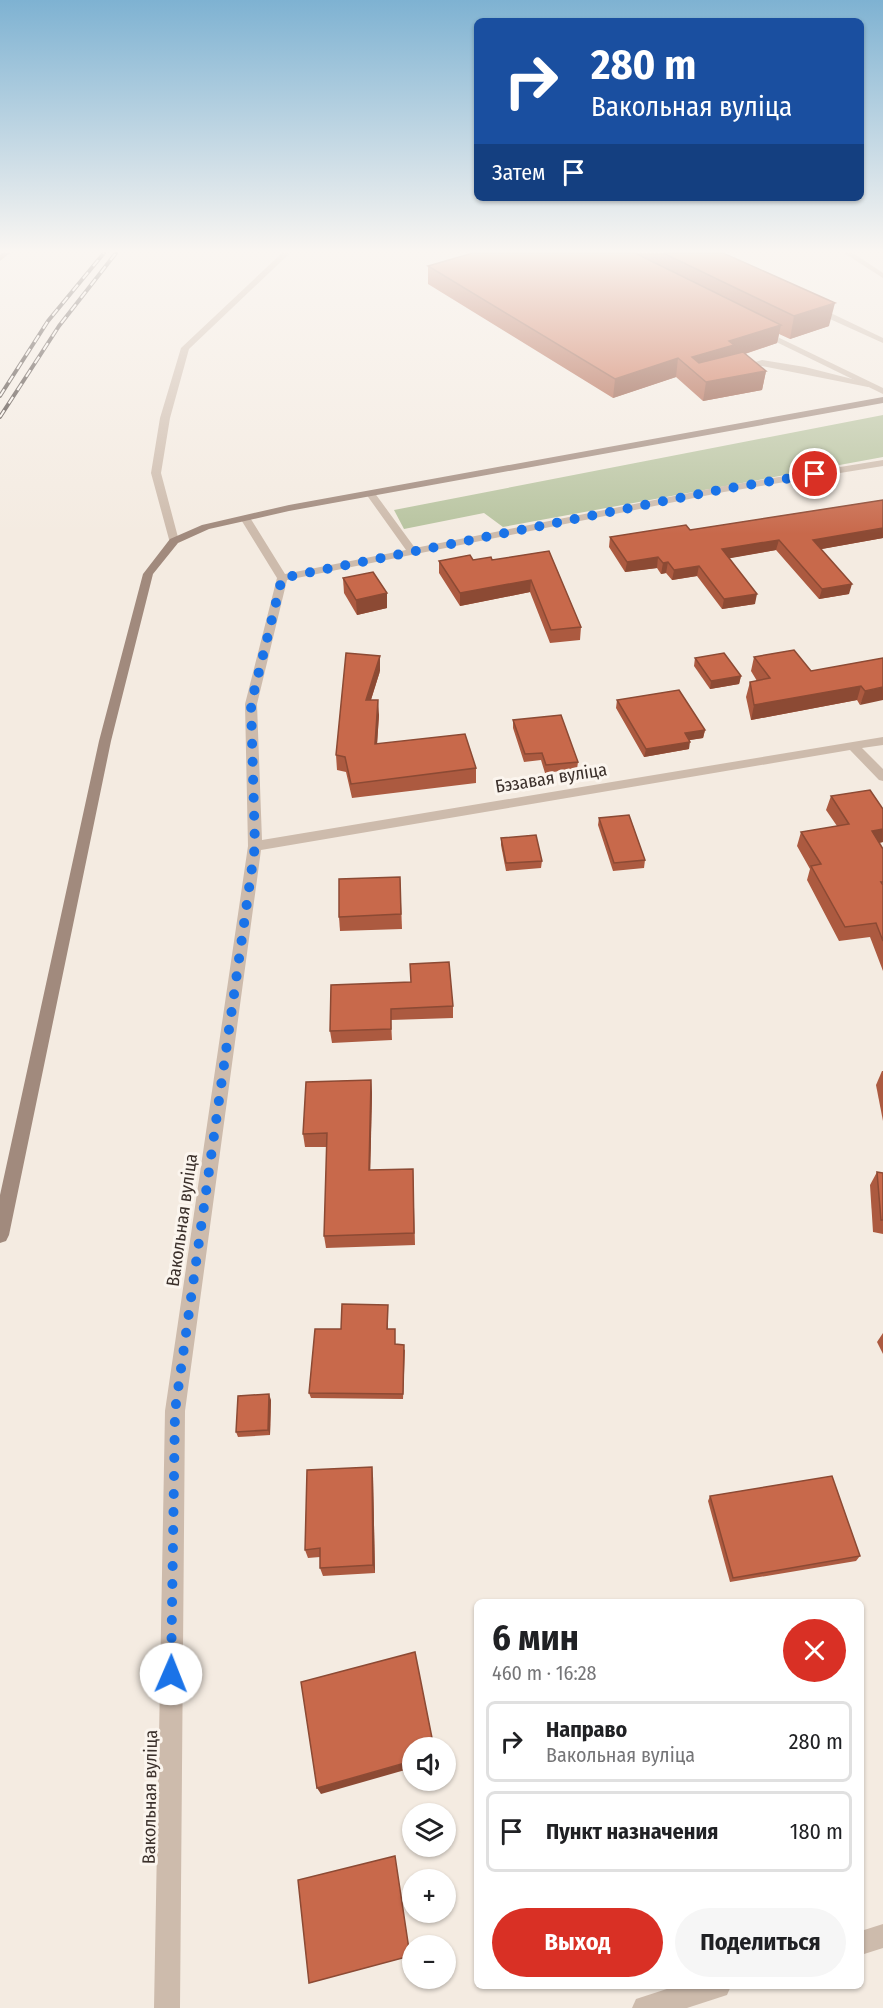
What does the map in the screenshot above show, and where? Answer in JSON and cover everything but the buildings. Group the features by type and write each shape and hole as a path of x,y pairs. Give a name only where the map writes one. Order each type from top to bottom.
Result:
{"main road":[{"path":"0,1235 105,741 148,574 174,541 206,527 245,518 883,400"}],"street":[{"path":"174,541 156,473 165,418 186,347"},
{"path":"793,347 883,392"},
{"path":"729,370 762,363 868,384"},
{"path":"245,518 282,578 724,489 883,463"},
{"path":"371,494 413,553"},
{"name":"Вакольная вуліца","path":"167,2008 175,1411 255,846 251,704 282,578"},
{"name":"Бэзавая вуліца","path":"255,846 883,741"},
{"path":"854,746 883,777"},
{"path":"864,1942 883,1936"},
{"path":"645,2008 708,1989"}],"green space":[{"path":"883,415 883,457 503,527 484,513 404,529 394,510"}],"railway":[{"path":"0,396 32,347"},
{"path":"0,417 46,347"}],"route":[{"path":"171,1674 175,1411 255,846 251,704 282,578 724,489 815,474"}]}
